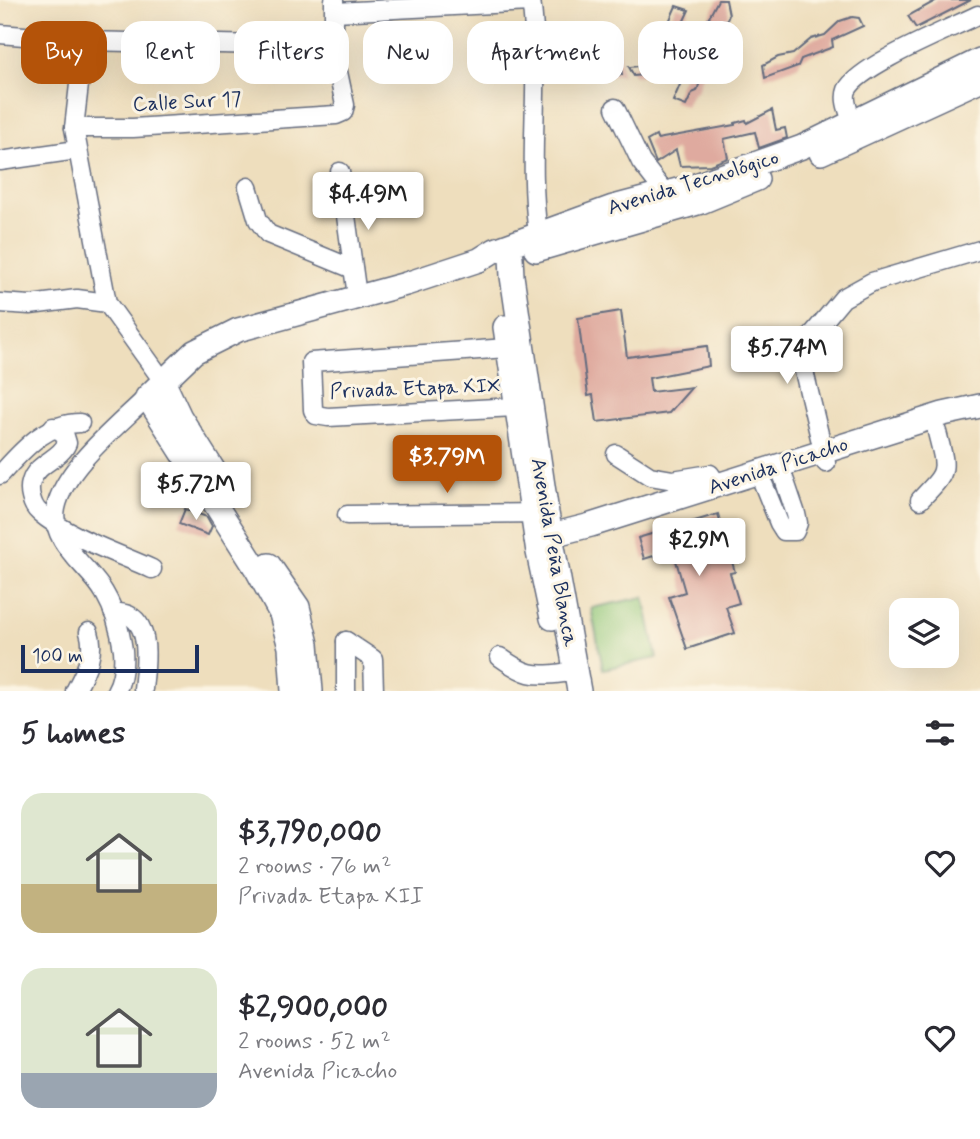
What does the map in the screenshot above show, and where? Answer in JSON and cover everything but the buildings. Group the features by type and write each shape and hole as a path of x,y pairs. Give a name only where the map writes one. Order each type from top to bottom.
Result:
{"main road":[{"name":"Avenida Tecnológico","path":"498,255 538,233 613,207 696,186 802,147 980,60"},
{"name":"Avenida Tecnológico","path":"155,389 194,352 238,330 498,255 701,202 853,139 980,80"},
{"name":"Avenida Peña Blanca","path":"498,255 515,407 579,691"},
{"name":"Avenida Peña Blanca","path":"498,255 512,276 564,682"},
{"path":"155,389 281,614 290,647 293,691"},
{"path":"155,389 180,417 270,566 298,607 307,644 311,691"},
{"name":"Avenida Picacho","path":"543,534 771,474 943,414 980,406"},
{"name":"Avenida Picacho","path":"824,457 980,421"},
{"name":"Avenida Picacho","path":"543,534 717,484 771,474"}],"street":[{"path":"334,6 531,1 537,52 533,180 538,233"},
{"path":"852,121 846,103 847,90 861,76 877,64 978,15"},
{"path":"0,34 21,36"},
{"path":"107,41 234,44"},
{"path":"80,84 74,128 107,303 155,389 101,441 66,483 56,509 57,524 69,550 105,592 120,629 124,656 121,683 116,691"},
{"name":"Calle Sur 17","path":"74,128 133,128 336,115 343,112 345,105 341,84"},
{"path":"615,108 641,162 665,194"},
{"path":"0,160 77,150"},
{"path":"340,172 357,296"},
{"path":"248,187 258,220 268,234 354,269"},
{"path":"824,457 802,363 807,341 843,298 872,282 980,250"},
{"path":"0,303 30,305 77,299 107,303"},
{"name":"Privada Etapa XIX","path":"507,348 311,362 313,410 316,415 328,417 515,407"},
{"path":"0,475 22,451 53,427 64,423 79,423"},
{"path":"53,427 64,433 67,443 64,451 39,467 30,483 30,493 37,511 57,524 152,569"},
{"path":"920,500 942,478 946,467 937,432"},
{"path":"616,454 650,476 673,480 710,474 717,484"},
{"path":"347,515 543,534"},
{"path":"113,612 130,616 144,636 147,650 143,689"},
{"path":"75,691 87,668 93,643 89,632"},
{"path":"346,691 346,641 373,659 374,691"},
{"path":"500,657 516,668 564,682"}],"green space":[{"path":"644,597 657,658 603,669 591,608"}]}
